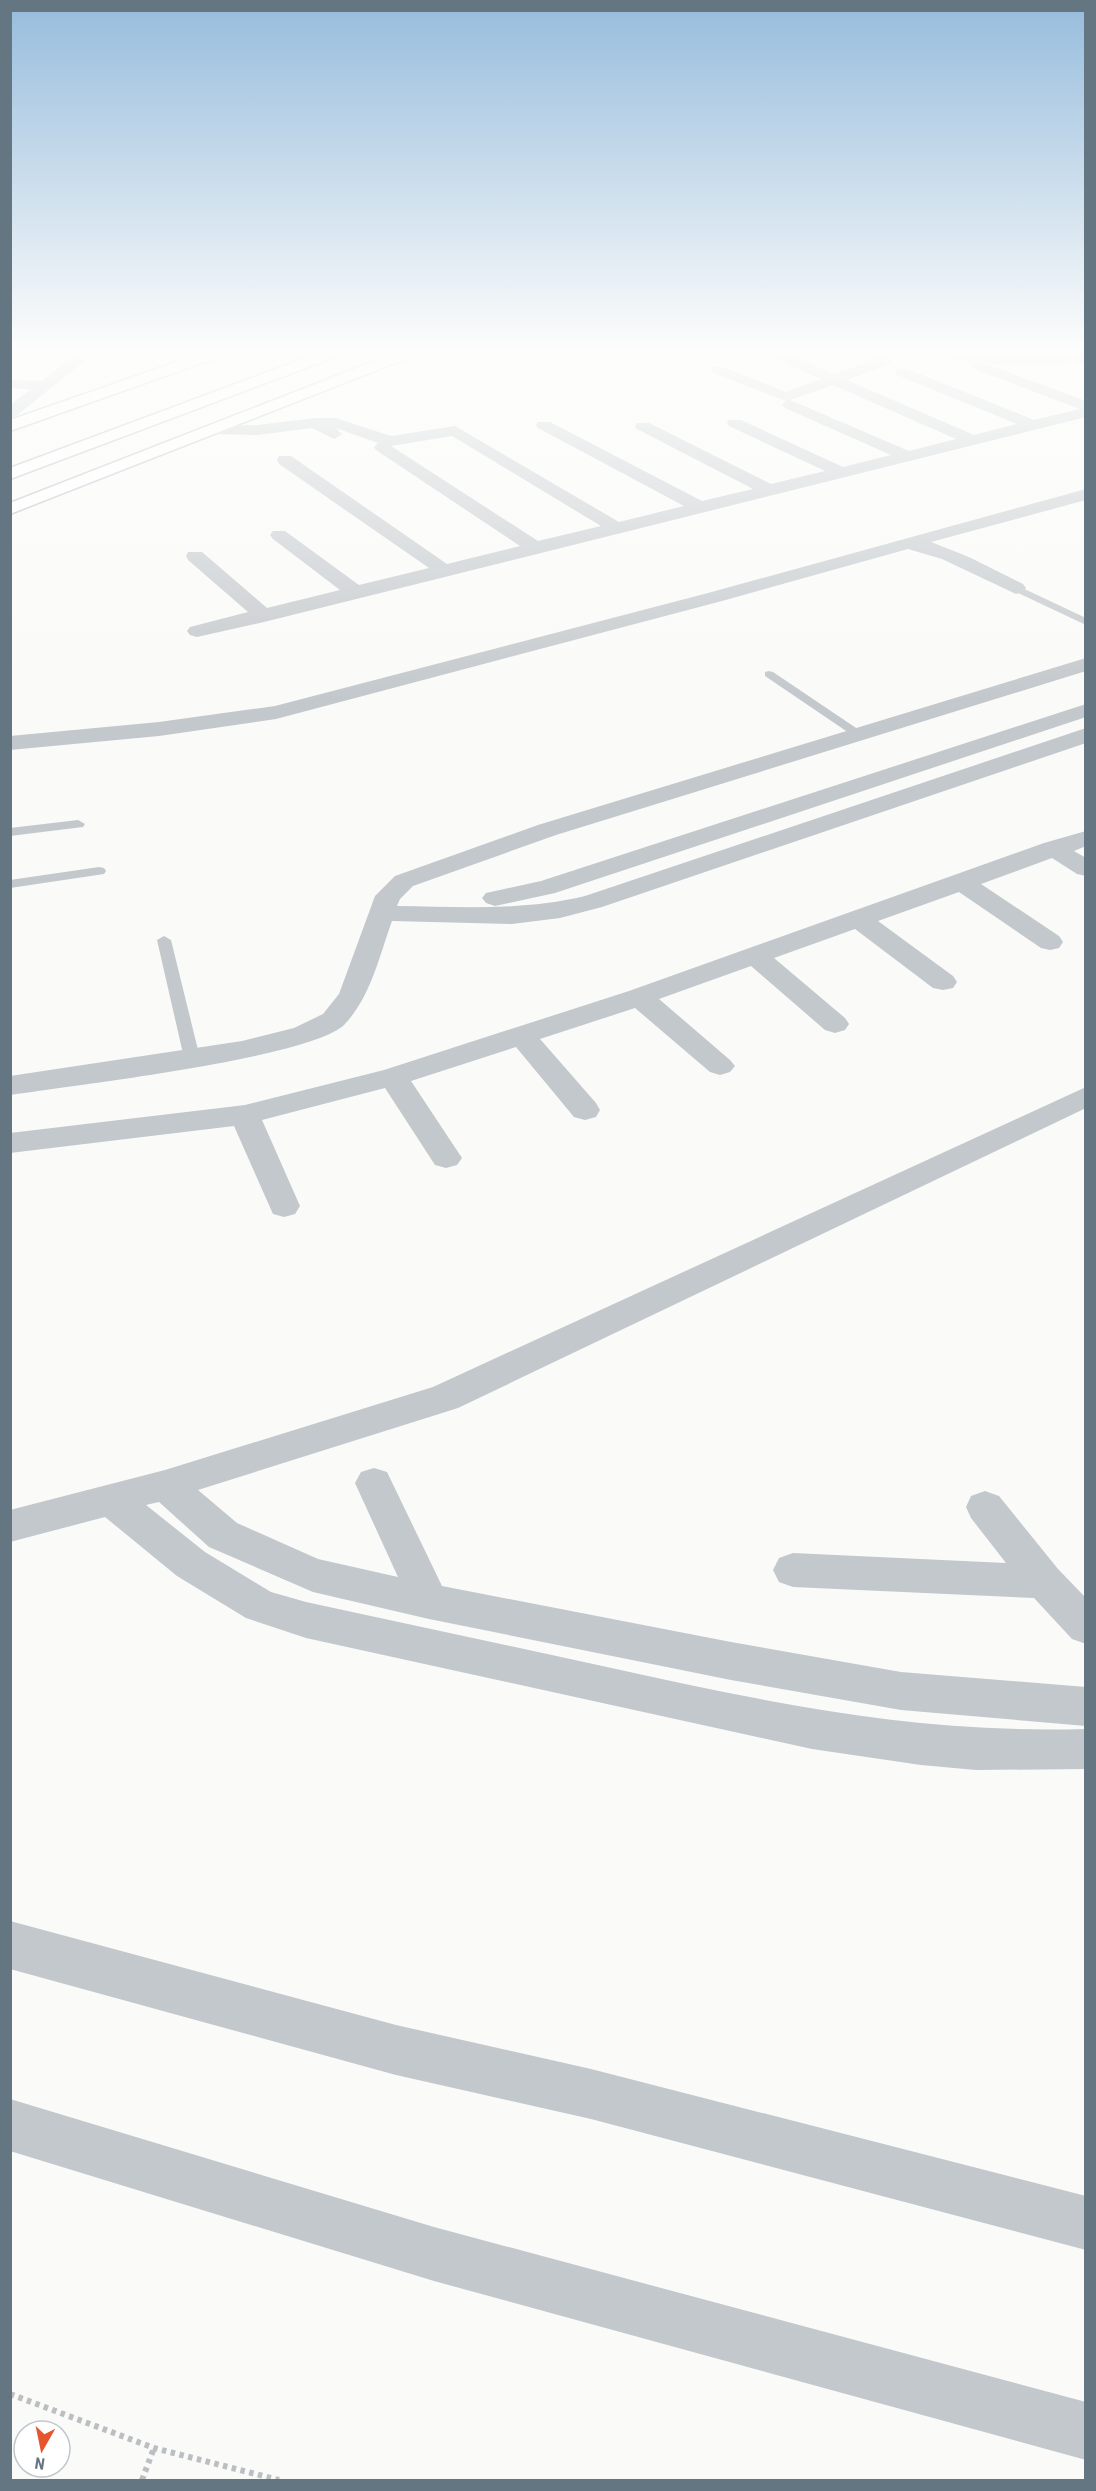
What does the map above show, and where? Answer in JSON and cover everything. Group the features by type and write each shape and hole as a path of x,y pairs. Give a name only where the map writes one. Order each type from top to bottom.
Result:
{"main road":[{"path":"10,474 28,467"},
{"path":"10,508 115,467"}],"street":[{"path":"295,467 445,571"},
{"path":"420,467 536,548"},
{"path":"516,467 617,528"},
{"path":"624,467 699,507"},
{"path":"724,467 769,490"},
{"path":"830,467 840,472"},
{"path":"197,631 860,467"},
{"path":"10,744 159,729 276,712 715,597 1086,494"},
{"path":"279,535 357,593"},
{"path":"908,543 917,544 947,556 1016,588"},
{"path":"195,556 264,616"},
{"path":"10,1086 242,1050 304,1034 333,1020 352,995 385,905 404,881 547,830 1086,664"},
{"path":"385,905 496,898 546,888 1086,710"},
{"path":"385,905 512,916 560,910 593,902 1086,735"},
{"path":"10,1143 245,1114 393,1077 639,998 1086,837"},
{"path":"1053,848 1086,869"},
{"path":"961,882 1050,942"},
{"path":"858,919 943,982"},
{"path":"754,956 835,1024"},
{"path":"639,998 720,1066"},
{"path":"522,1036 585,1110"},
{"path":"393,1077 446,1158"},
{"path":"10,1526 165,1485 445,1398 1086,1096"},
{"path":"245,1114 284,1206"},
{"path":"374,1483 429,1601"},
{"path":"165,1485 224,1535 314,1575 429,1601 731,1661 901,1691 1086,1707"},
{"path":"112,1500 191,1564 260,1606 306,1620 798,1728 926,1746 1047,1752 1086,1749"},
{"path":"985,1507 1044,1581 1086,1626"},
{"path":"793,1570 1044,1581"},
{"path":"10,1945 396,2050 591,2094 1086,2223"},
{"path":"10,2125 435,2254 1086,2431"}],"lane":[{"path":"1016,588 1086,622"},
{"path":"769,674 859,734"},
{"path":"10,832 78,824"},
{"path":"10,884 99,871"},
{"path":"164,940 192,1058"}],"path":[{"path":"10,2394 153,2448 279,2481"},
{"path":"142,2481 153,2448"}]}
